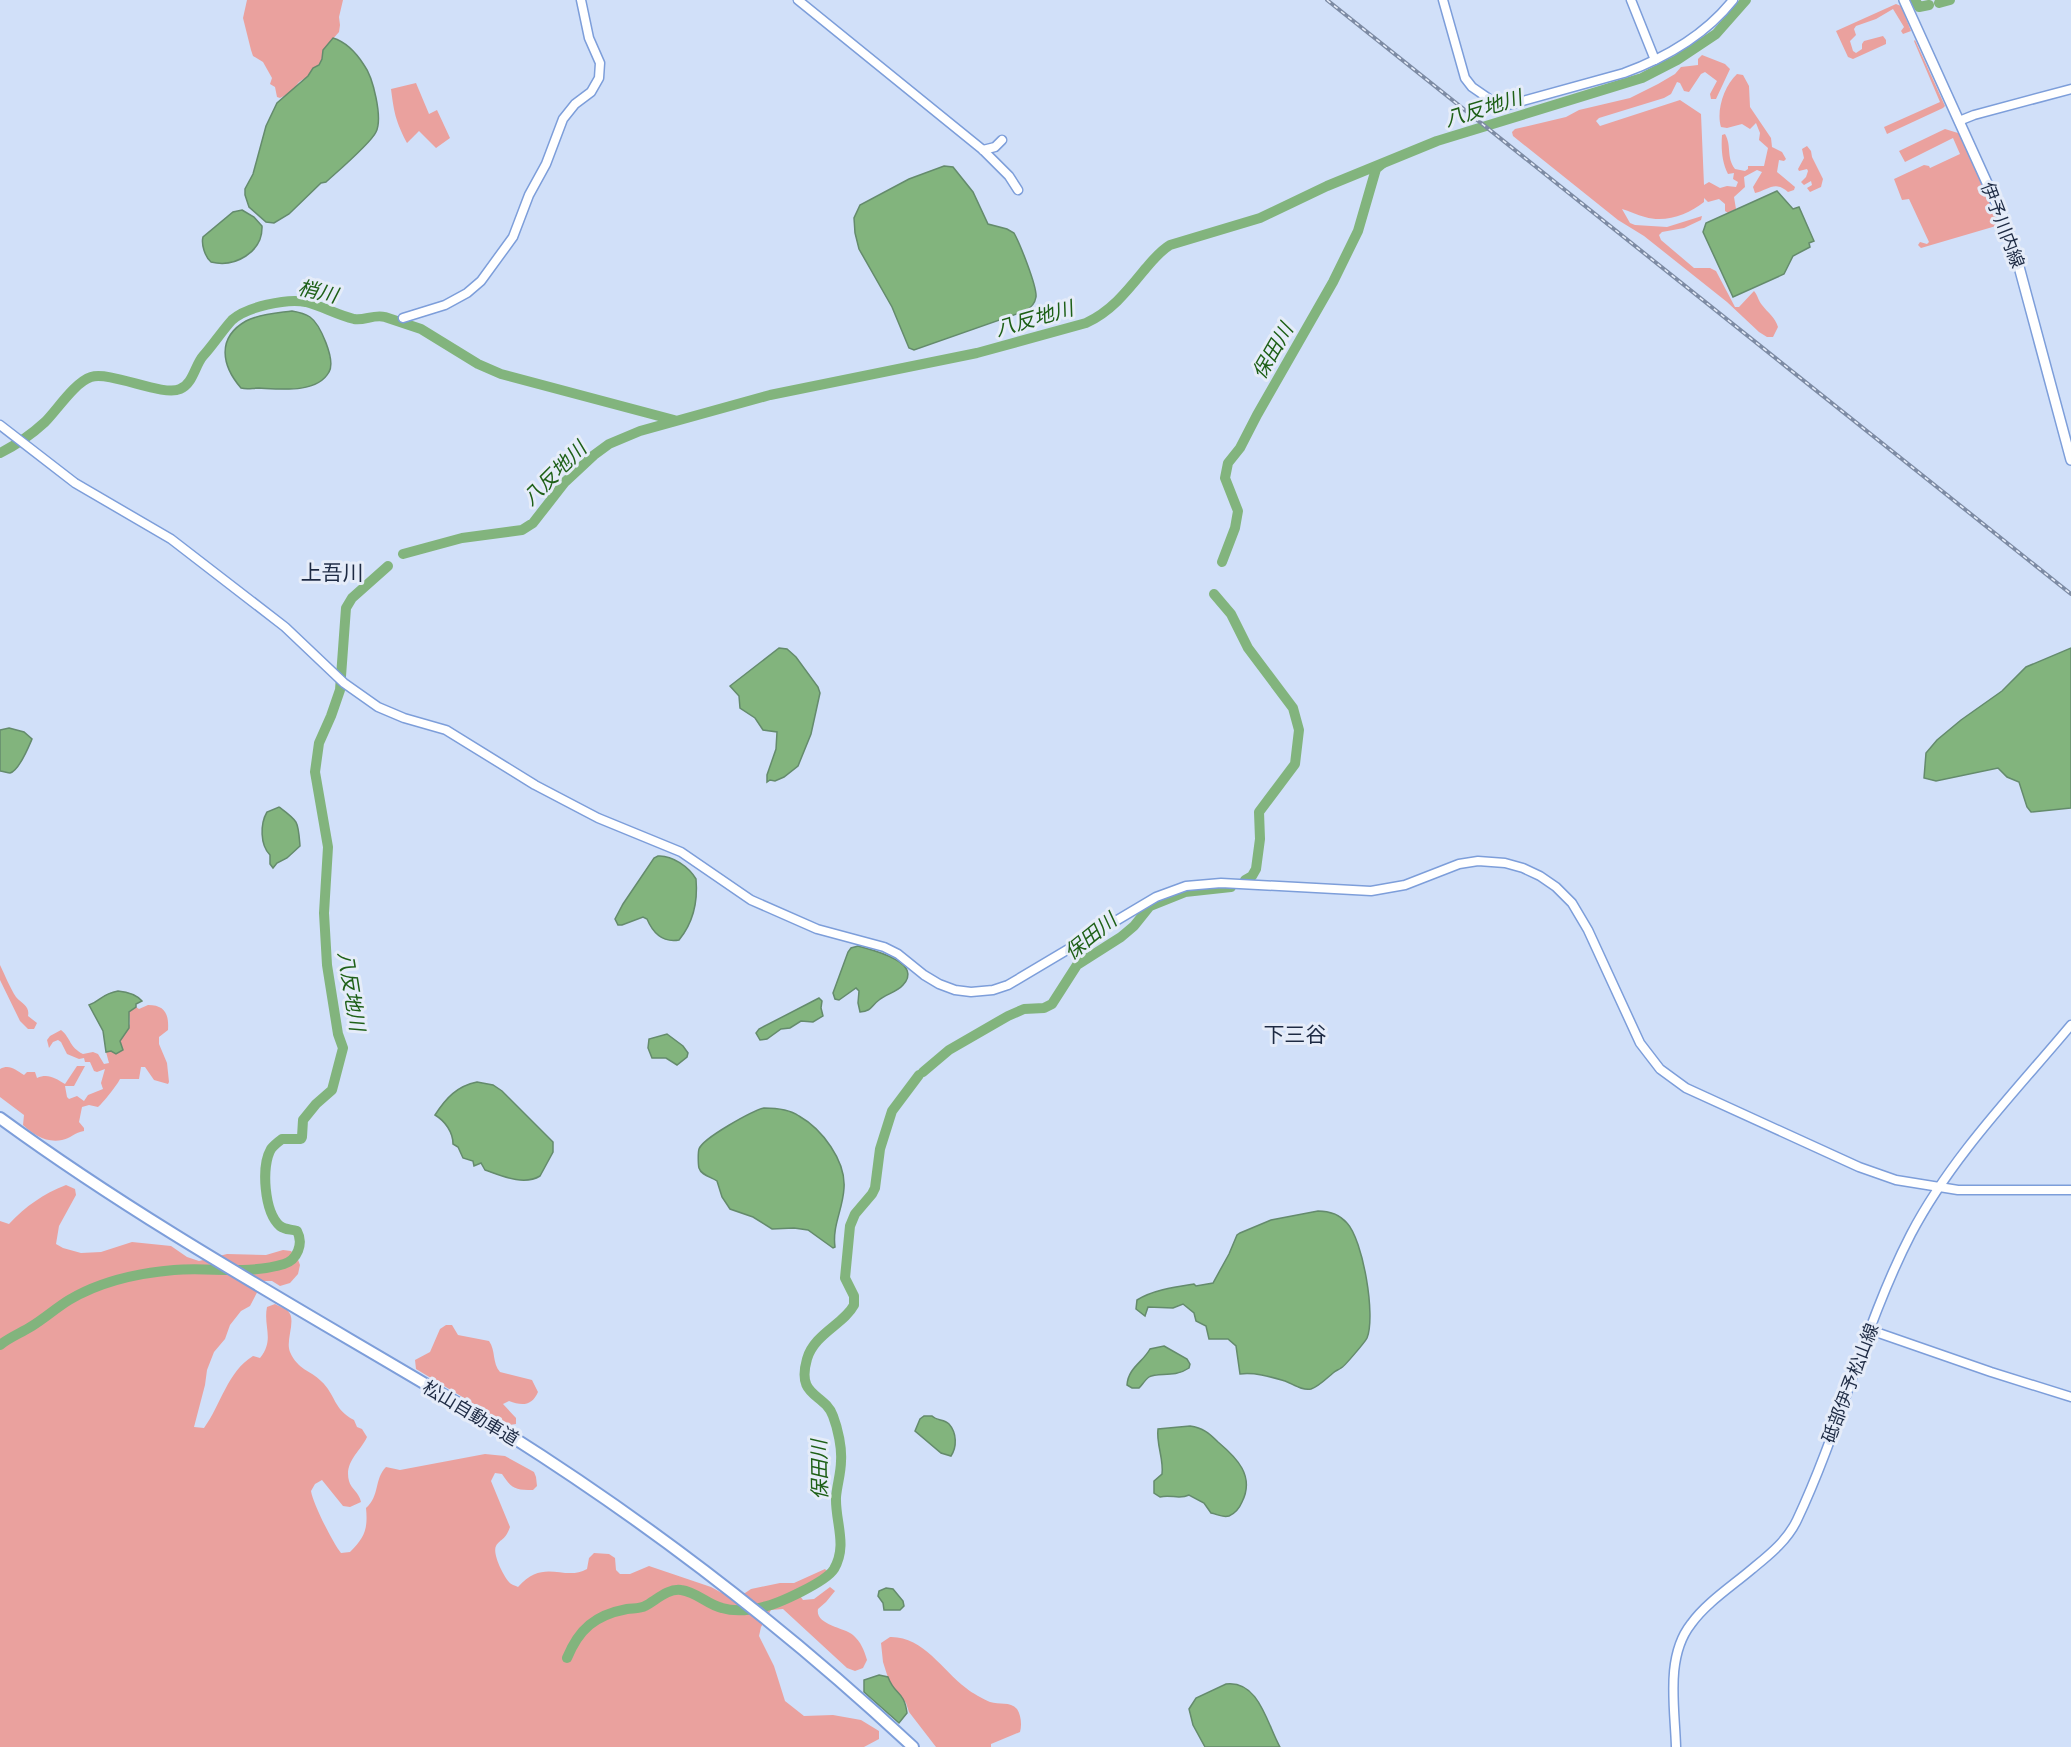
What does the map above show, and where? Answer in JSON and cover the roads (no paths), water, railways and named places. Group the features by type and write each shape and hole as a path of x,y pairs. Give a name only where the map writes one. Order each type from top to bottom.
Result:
{"highway":[{"name":"松山自動車道","path":"0,1118 32,1142 194,1248 515,1440 638,1521 781,1632 846,1686 913,1747"}],"main road":[{"name":"伊予川内線","path":"1904,0 2001,212 2012,242 2071,460"}],"street":[{"path":"403,318 445,305 467,293 481,281 513,237 529,195 546,164 563,119 575,104 591,92 599,78 600,63 589,38 581,0"},
{"path":"798,0 982,150 999,165 1018,190"},
{"path":"1443,0 1465,78 1472,87 1501,107 1624,73 1655,60 1704,30 1733,0"},
{"path":"1631,0 1655,60"},
{"path":"1959,121 2071,90"},
{"path":"982,150 995,147 1002,140"},
{"path":"0,425 75,483 171,539 285,627 344,683 373,704 396,715 446,730 535,785 598,818 681,852 741,894 761,905 817,929 884,947 898,954 924,975 948,987 978,992 1008,985 1156,897 1186,886 1221,882 1371,891 1405,885 1459,864 1486,861 1515,865 1549,882 1565,895 1588,930 1640,1043 1652,1060 1676,1082 1701,1097 1859,1167 1896,1180 1939,1188 1982,1191 2071,1190"},
{"name":"砥部伊予松山線","path":"1676,1747 1674,1669 1684,1635 1697,1616 1775,1550 1790,1533 1816,1473 1870,1330 1911,1234 1939,1188 1968,1148 2071,1026"},
{"path":"1870,1330 2071,1397"}],"waterway":[{"name":"八反地川","path":"403,554 462,538 522,530 533,523 565,482 594,455 609,444 640,431 770,395 977,353 1086,323 1112,306 1157,256 1170,245 1260,218 1327,186 1437,141 1642,78 1677,60 1716,34 1746,0"},
{"path":"1915,0 1919,7 1929,5"},
{"path":"1939,3 1950,0"},
{"name":"保田川","path":"1222,562 1235,528 1238,511 1225,478 1228,463 1240,448 1333,282 1358,231 1376,169 1382,164"},
{"name":"梢川","path":"0,453 40,426 79,384 91,377 111,377 162,390 172,391 184,387 191,379 200,360 238,315 267,305 288,301 306,302 354,319 385,317 421,329 478,364 501,374 674,420"},
{"name":"八反地川","path":"0,1345 69,1300 106,1283 147,1273 174,1270 243,1270 270,1267 289,1262 298,1251 300,1241 297,1231 280,1226 270,1210 267,1200 266,1166 271,1149 282,1139 301,1139 303,1120 332,1090 343,1048 338,1034 327,965 324,913 328,847 315,772 319,743 340,690 346,608 352,598 388,566"},
{"name":"保田川","path":"1214,594 1231,614 1248,648 1293,708 1299,730 1295,764 1259,812 1260,839 1256,869 1252,876 1245,880"},
{"name":"保田川","path":"923,1072 949,1050 1008,1016 1024,1009 1044,1008 1052,1004 1077,965 1121,937 1134,926 1150,906 1185,892 1231,887"},
{"name":"保田川","path":"567,1658 583,1631 597,1619 627,1609 643,1607 671,1591 687,1591 727,1609 748,1610 790,1597 822,1580 834,1569 841,1542 836,1506 841,1466 840,1444 829,1408 808,1388 805,1381 807,1359 822,1336 854,1305 854,1296 845,1278 850,1226 855,1214 875,1188 880,1149 892,1111 919,1075"}],"railway":[{"path":"1327,0 2071,594"}],"district":[{"name":"上吾川","path":"332,572"},
{"name":"下三谷","path":"1295,1034"}]}
